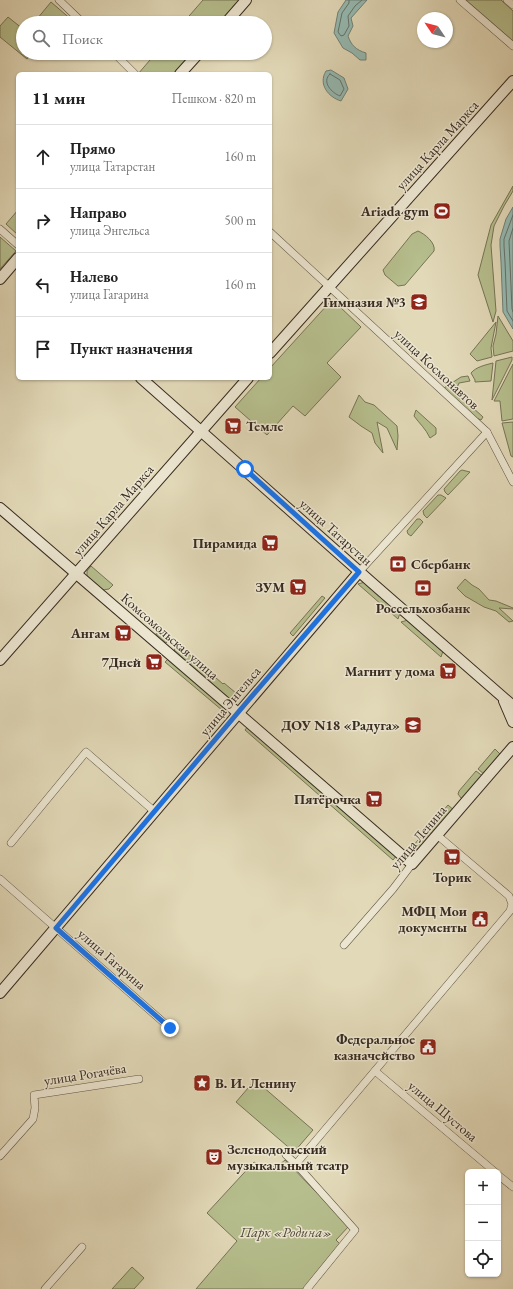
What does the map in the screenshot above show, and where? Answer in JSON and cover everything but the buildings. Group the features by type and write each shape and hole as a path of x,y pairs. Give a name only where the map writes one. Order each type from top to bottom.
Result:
{"street":[{"path":"59,0 76,16"},
{"path":"232,16 246,0"},
{"path":"460,0 513,46"},
{"path":"507,0 513,6"},
{"path":"121,60 133,72"},
{"path":"182,72 193,60"},
{"name":"улица Карла Маркса","path":"272,351 513,82"},
{"path":"0,229 16,243"},
{"name":"улица Космонавтов","path":"272,234 487,432 513,482"},
{"path":"0,278 16,262"},
{"name":"улица Татарстан","path":"143,380 359,572 513,706"},
{"name":"улица Карла Маркса","path":"0,660 246,380"},
{"name":"улица Энгельса","path":"0,993 359,572 487,432"},
{"name":"Комсомольская улица","path":"0,508 412,864"},
{"path":"501,695 513,722"},
{"name":"улица Ленина","path":"344,945 513,747"},
{"path":"11,843 86,752 155,812"},
{"path":"296,1164 510,911 512,904 509,896 437,835"},
{"name":"улица Гагарина","path":"0,879 170,1028"},
{"name":"улица Шустова","path":"375,1071 491,1169"},
{"name":"улица Рогачёва","path":"0,1156 33,1119 35,1108 34,1095 139,1079"},
{"path":"286,1155 296,1164 355,1230 307,1289"},
{"path":"501,1177 513,1187"},
{"path":"45,1289 82,1247"}],"green space":[{"path":"203,0 239,0 225,16 189,16"},
{"path":"466,0 501,0 513,11 513,41"},
{"path":"51,2 67,16 39,16"},
{"path":"8,17 16,23 16,50 0,37 0,26"},
{"path":"150,60 187,60 176,72 140,72"},
{"path":"513,186 513,191 494,226 491,245 496,311 493,322 478,275 491,225"},
{"path":"16,212 16,233 6,224"},
{"path":"418,231 424,234 432,242 434,251 405,285 398,286 385,275 383,270 412,234"},
{"path":"0,237 16,251 0,269"},
{"path":"329,303 338,305 361,327 327,363 341,377 305,416 293,406 267,435 235,407 259,380 272,380 272,366"},
{"path":"498,316 513,341 513,351 494,356 493,346"},
{"path":"496,322 491,348 492,357 477,361 470,354"},
{"path":"512,357 512,360 492,400 496,361"},
{"path":"493,363 491,381 475,382 471,373 484,365"},
{"path":"513,364 513,419 502,421 500,401 494,401"},
{"path":"468,376 470,381 459,383 456,390 459,395 483,417 481,420 476,418 444,388 461,377"},
{"path":"359,395 365,402 374,405 397,426 397,450 387,428 377,422 383,453 375,443 372,433 349,417"},
{"path":"416,410 436,428 436,434 430,438 414,416"},
{"path":"513,422 513,457 511,456 502,423"},
{"path":"462,470 470,472 448,495 444,489"},
{"path":"438,495 446,498 427,518 423,511"},
{"path":"417,519 420,519 423,522 411,536 407,531"},
{"path":"91,566 113,585 109,589 103,590 87,576 87,571"},
{"path":"465,579 479,589 489,600 496,601 513,608 499,608 513,621 509,622 496,611 484,607 465,596 457,588"},
{"path":"365,582 400,613 398,619 358,584"},
{"path":"322,596 325,598 293,636 290,633"},
{"path":"408,620 443,651 441,657 401,622"},
{"path":"159,627 171,637 166,643 156,634"},
{"path":"178,645 223,684 224,683 236,693 231,700 174,650"},
{"path":"169,658 227,707 223,711 165,662"},
{"path":"249,725 397,855 393,860 245,730"},
{"path":"495,749 502,756 485,775 478,769"},
{"path":"476,771 484,777 463,799 461,798 458,794 459,791"},
{"path":"448,805 455,811 420,852 413,846"},
{"path":"255,1080 313,1130 294,1152 236,1102"},
{"name":"Парк «Родина»","path":"285,1160 349,1226 336,1240 341,1245 305,1289 196,1289 237,1241 207,1213 254,1162 262,1166 270,1167 278,1165"},
{"path":"132,1267 144,1278 134,1289 112,1289"}],"water":[{"path":"346,0 367,0 351,18 353,26 348,36 354,47 366,53 366,60 360,60 343,48 334,33 338,12"},
{"path":"331,70 344,78 348,89 341,101 328,93 324,85 323,81 326,71"},
{"path":"513,207 513,329 503,312 500,239 506,219"}],"place":[{"name":"Ariada gym","path":"442,211"},
{"name":"Гимназия №3","path":"419,302"},
{"name":"Темле","path":"233,426"},
{"name":"Пирамида","path":"270,543"},
{"name":"Сбербанк","path":"398,564"},
{"name":"ЗУМ","path":"298,587"},
{"name":"Россельхозбанк","path":"423,588"},
{"name":"Ангам","path":"123,633"},
{"name":"7Дней","path":"154,662"},
{"name":"Магнит у дома","path":"448,671"},
{"name":"ДОУ N18 «Радуга»","path":"413,725"},
{"name":"Пятёрочка","path":"374,799"},
{"name":"Торик","path":"452,857"},
{"name":"МФЦ Мои документы","path":"480,919"},
{"name":"Федеральное казначейство","path":"428,1047"},
{"name":"В. И. Ленину","path":"202,1083"},
{"name":"Зеленодольский музыкальный театр","path":"214,1157"}],"route":[{"path":"170,1028 56,928 359,572 245,469"}]}
